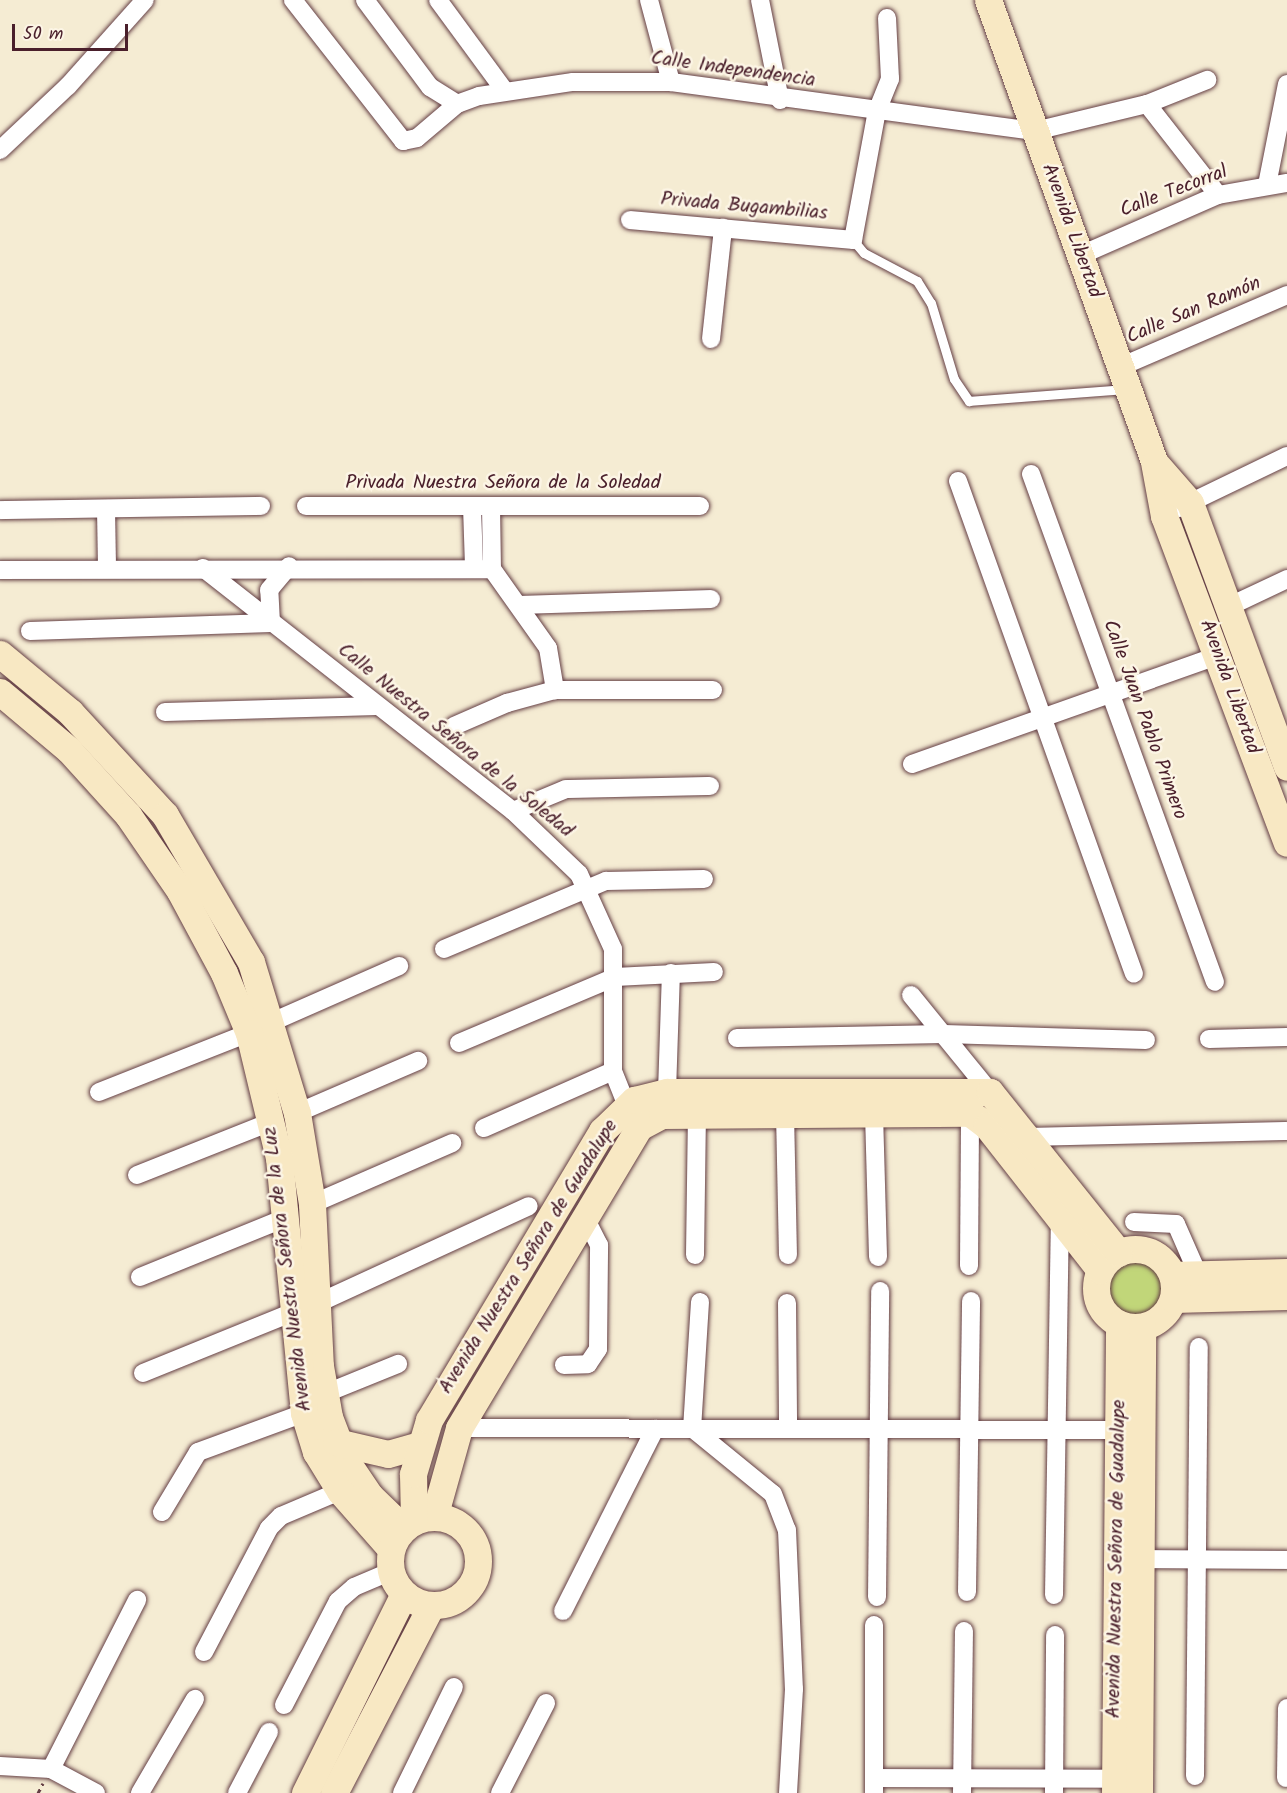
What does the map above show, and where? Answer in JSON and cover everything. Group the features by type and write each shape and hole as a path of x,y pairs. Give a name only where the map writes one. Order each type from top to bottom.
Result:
{"street":[{"path":"0,150 68,86 145,0"},
{"name":"Calle Independencia","path":"294,0 403,141 417,138 458,104 504,90 573,82 671,82 780,100 1035,131"},
{"path":"365,0 430,87 458,104"},
{"path":"438,0 504,90"},
{"path":"649,0 671,82"},
{"path":"760,0 780,100"},
{"name":"Avenida Libertad","path":"988,0 1154,462 1164,516 1287,843"},
{"path":"853,240 877,111 890,79 887,18"},
{"path":"1035,131 1147,104 1207,80"},
{"path":"1267,185 1287,84"},
{"path":"1147,104 1218,195"},
{"name":"Calle Tecorral","path":"1081,255 1218,195 1287,183"},
{"name":"Privada Bugambilias","path":"630,220 853,240"},
{"path":"711,339 723,228"},
{"name":"Calle San Ramón","path":"1123,378 1287,296"},
{"path":"1164,516 1287,456"},
{"name":"Avenida Libertad","path":"1154,462 1190,503 1230,606 1287,767"},
{"name":"Calle Juan Pablo Primero","path":"1031,474 1215,982"},
{"path":"958,481 1046,719 1134,974"},
{"path":"0,510 261,506"},
{"name":"Privada Nuestra Señora de la Soledad","path":"306,506 700,506"},
{"path":"472,506 483,568 520,605 548,648 555,690"},
{"path":"483,568 491,507"},
{"path":"106,509 107,567"},
{"path":"0,570 288,566 483,568"},
{"path":"30,631 271,623 269,590 288,566"},
{"name":"Calle Nuestra Señora de la Soledad","path":"203,568 513,812 567,859 588,887 609,936 615,977 613,1071 632,1117"},
{"path":"1230,606 1287,579"},
{"path":"520,605 711,599"},
{"name":"Avenida Nuestra Señora de la Luz","path":"0,654 53,698 122,765 184,843 251,962 285,1218 336,1442 406,1547"},
{"path":"912,764 1111,697 1217,656"},
{"path":"454,726 507,703 555,690 713,690"},
{"name":"Avenida Nuestra Señora de la Luz","path":"0,692 87,770 149,843 261,1028 297,1113 312,1204 305,1308 304,1413 316,1452 340,1491 406,1547"},
{"path":"35,721 53,698"},
{"path":"165,712 377,706"},
{"path":"513,812 566,789 710,786"},
{"path":"444,948 588,887 613,879 704,879"},
{"path":"99,1092 261,1028 399,966"},
{"path":"459,1043 615,977 714,972"},
{"path":"667,1092 672,973"},
{"path":"911,995 1025,1137 1109,1261 1098,1301 1130,1326 1161,1318 1181,1283 1176,1224 1134,1221"},
{"path":"736,1038 944,1034 1146,1040"},
{"path":"1209,1039 1287,1038"},
{"path":"297,1113 418,1061"},
{"path":"484,1128 613,1071"},
{"name":"Avenida Nuestra Señora de Guadalupe","path":"406,1547 412,1474 419,1445 602,1131 632,1117 667,1092 990,1092"},
{"path":"695,1256 697,1113"},
{"name":"Avenida Nuestra Señora de Guadalupe","path":"632,1117 697,1113 970,1113"},
{"path":"785,1113 788,1255"},
{"path":"873,1113 878,1257"},
{"path":"970,1113 987,1126 1060,1221 1109,1261 1156,1255 1181,1283 1287,1296"},
{"path":"969,1266 970,1113"},
{"name":"Avenida Nuestra Señora de Guadalupe","path":"305,1793 406,1547 459,1428 585,1218 632,1117"},
{"path":"137,1175 271,1122"},
{"path":"1025,1137 1287,1131"},
{"path":"312,1204 452,1143"},
{"path":"143,1373 305,1308 529,1206"},
{"path":"140,1277 285,1218"},
{"path":"564,1365 588,1364 598,1349 599,1245 585,1218"},
{"path":"1054,1595 1060,1431 1060,1221"},
{"path":"1181,1283 1287,1272"},
{"path":"878,1597 876,1431 880,1291"},
{"path":"967,1592 971,1301"},
{"path":"692,1428 700,1302"},
{"path":"787,1304 788,1428"},
{"name":"Avenida Nuestra Señora de Guadalupe","path":"1115,1786 1119,1430 1130,1326"},
{"name":"Avenida Nuestra Señora de Guadalupe","path":"1130,1326 1139,1559 1139,1793"},
{"path":"1195,1776 1199,1347"},
{"path":"324,1394 398,1364"},
{"path":"162,1512 198,1452 304,1413"},
{"path":"459,1428 788,1428 969,1433 1119,1430"},
{"path":"692,1428 773,1494 787,1530 794,1679 788,1793"},
{"path":"563,1611 655,1429"},
{"path":"336,1442 388,1454 419,1445"},
{"path":"204,1652 268,1528 281,1516 340,1491"},
{"path":"284,1705 338,1601 406,1547 464,1529 479,1558 465,1592 431,1605 334,1793"},
{"path":"406,1547 431,1605"},
{"path":"1139,1559 1287,1560"},
{"path":"51,1769 137,1600"},
{"path":"874,1625 874,1786 1115,1786"},
{"path":"962,1786 964,1631"},
{"path":"1054,1786 1055,1635"},
{"path":"402,1793 454,1687"},
{"path":"140,1793 195,1699"},
{"path":"500,1793 546,1703"},
{"path":"1286,1778 1287,1708"},
{"path":"237,1793 268,1732"},
{"path":"0,1766 51,1769 96,1793"}],"lane":[{"path":"853,240 864,253 917,281 931,303 954,379 969,401 1123,378"}],"green space":[{"path":"1135,1256 1147,1258 1157,1265 1164,1275 1166,1287 1164,1299 1157,1309 1147,1316 1135,1318 1123,1316 1113,1309 1106,1299 1104,1287 1106,1275 1113,1265 1123,1258"}]}
